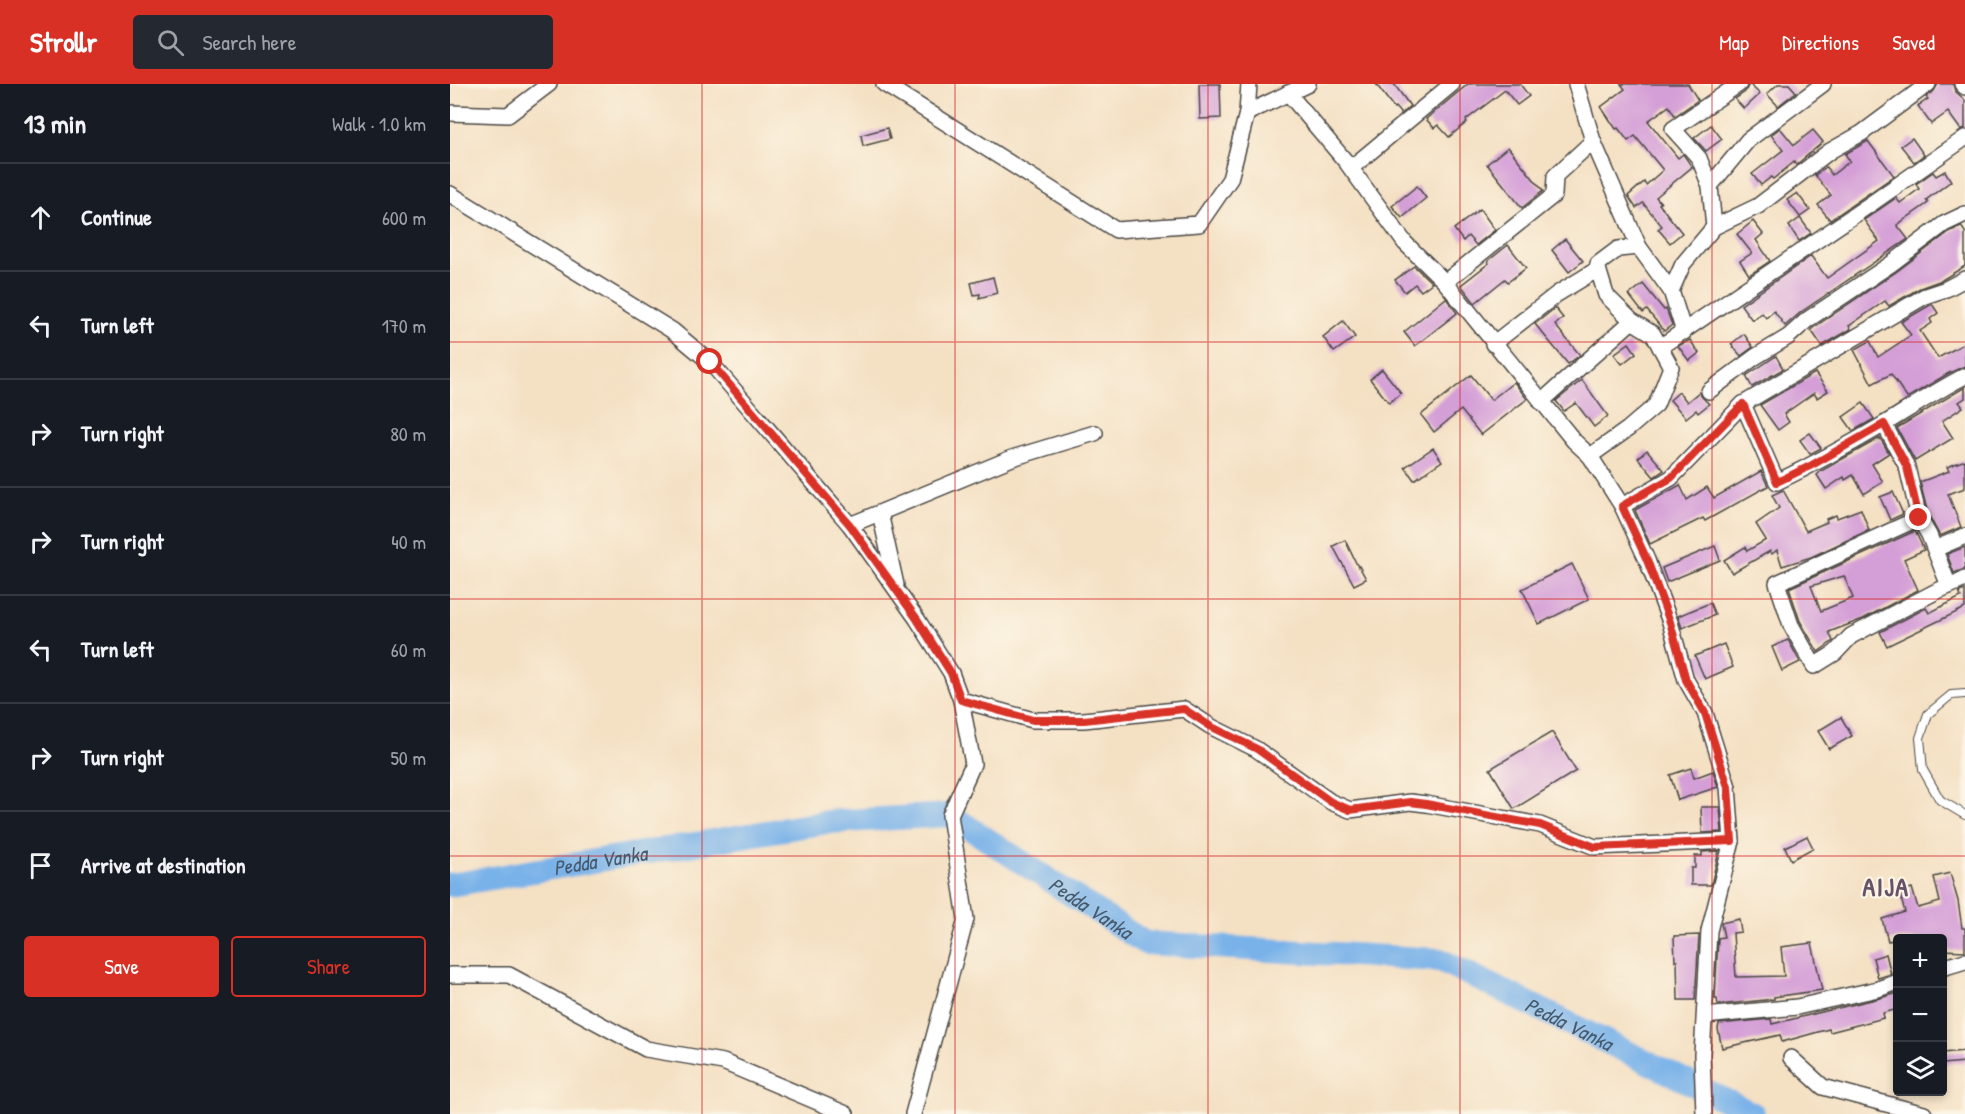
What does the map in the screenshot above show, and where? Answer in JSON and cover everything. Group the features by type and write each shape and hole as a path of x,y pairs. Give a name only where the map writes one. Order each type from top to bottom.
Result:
{"street":[{"path":"450,113 508,115 549,84"},
{"path":"884,84 1116,230 1199,224 1230,179 1247,113 1249,84"},
{"path":"1247,113 1308,84"},
{"path":"1351,168 1452,84"},
{"path":"1576,84 1593,141 1639,247 1671,291 1684,332"},
{"path":"1714,227 1710,186 1699,158 1673,129 1739,84"},
{"path":"1710,186 1748,140 1823,84"},
{"path":"1671,291 1683,264 1714,227 1758,206 1830,151 1862,133 1928,84"},
{"path":"1288,93 1351,168 1405,243 1445,282 1541,402 1590,456 1622,506 1651,570 1670,622 1686,680 1705,713 1728,787 1732,841 1709,931 1702,1055 1704,1114"},
{"path":"1660,348 1965,138"},
{"path":"1445,282 1554,195 1555,176 1593,141"},
{"path":"450,194 673,331 710,362 850,525 917,619 951,673 961,700 973,764 950,815 966,919 913,1114"},
{"path":"1710,391 1944,224 1965,214"},
{"path":"1590,456 1628,429 1656,405 1671,367 1653,334 1632,321 1606,295 1598,270 1598,264 1618,249 1639,247"},
{"path":"1493,344 1557,294 1598,270"},
{"path":"1622,506 1671,478 1743,404 1925,296 1965,279"},
{"path":"1541,402 1632,321"},
{"path":"1743,404 1777,482 1812,465 1965,376"},
{"path":"1884,424 1907,467 1919,518 1935,549 1949,586"},
{"path":"850,525 1012,459 1095,433"},
{"path":"880,513 898,594"},
{"path":"1919,518 1777,583 1791,625 1814,666 1835,653 1851,636 1965,579"},
{"path":"1935,549 1965,536"},
{"path":"961,700 1033,720 1084,720 1184,709 1210,726 1257,749 1331,802 1350,810 1410,802 1426,804 1540,825 1595,847 1732,841"},
{"path":"1947,966 1965,961"},
{"path":"450,975 509,975 646,1049 723,1062 846,1114"},
{"path":"1705,1016 1797,1007 1893,984"},
{"path":"1791,1058 1822,1087 1924,1114"}],"lane":[{"path":"1965,694 1951,695 1928,714 1920,738 1923,770 1940,800 1965,815"}],"building":[{"path":"1199,84 1220,84 1221,118 1200,119"},
{"path":"1376,84 1394,84 1410,106 1401,114"},
{"path":"1468,84 1520,84 1529,96 1517,105 1505,90 1466,120 1467,122 1449,137 1438,125 1434,128 1426,119"},
{"path":"1621,84 1688,84 1698,100 1675,116 1669,106 1648,121 1678,158 1683,154 1692,167 1656,197 1682,233 1670,243 1658,229 1662,226 1643,203 1636,208 1628,196 1644,182 1646,185 1663,170 1635,136 1628,141 1618,128 1616,129 1601,107 1625,89"},
{"path":"1749,84 1760,94 1744,109 1735,99 1745,92"},
{"path":"1778,84 1789,84 1796,92 1778,106 1767,94"},
{"path":"1938,84 1953,84 1955,91 1965,100 1965,128 1961,130 1948,112 1931,124 1918,106 1928,99 1926,97 1934,91"},
{"path":"1711,125 1722,139 1706,151 1694,138"},
{"path":"887,128 890,139 863,146 861,135"},
{"path":"1780,128 1794,145 1813,130 1823,142 1796,165 1794,162 1773,179 1771,177 1761,185 1752,174 1783,150 1771,135"},
{"path":"1912,138 1924,155 1914,162 1901,146"},
{"path":"1868,141 1894,176 1830,220 1818,205 1831,195 1815,175 1826,167 1832,175 1850,161 1845,154"},
{"path":"1508,147 1543,191 1522,208 1487,164"},
{"path":"1945,171 1951,181 1926,200 1928,203 1897,225 1908,239 1801,312 1785,326 1774,311 1766,318 1762,313 1752,320 1741,305 1811,256 1827,278 1879,241 1864,220 1896,198 1900,203 1919,189 1916,184 1933,172 1936,176"},
{"path":"1417,186 1426,198 1402,218 1392,206"},
{"path":"1797,193 1810,210 1800,217 1787,200"},
{"path":"1480,209 1495,230 1476,245 1468,236 1463,241 1454,229"},
{"path":"1800,218 1811,233 1799,241 1789,226"},
{"path":"1753,221 1763,234 1756,240 1770,261 1749,275 1740,261 1752,253 1737,234"},
{"path":"1961,226 1965,232 1965,266 1889,306 1885,301 1849,326 1851,329 1822,346 1811,330 1813,328 1896,272 1949,232"},
{"path":"1565,239 1583,261 1569,272 1552,250"},
{"path":"1508,245 1526,268 1508,282 1505,279 1475,303 1461,285"},
{"path":"1414,266 1432,283 1421,291 1415,284 1405,292 1395,280"},
{"path":"993,277 997,293 979,298 980,294 974,295 971,283"},
{"path":"1643,284 1664,310 1666,309 1672,325 1664,331 1647,310 1643,313 1629,295"},
{"path":"1446,298 1457,313 1415,346 1404,332"},
{"path":"1932,304 1938,313 1930,319 1932,323 1920,331 1938,358 1965,343 1965,366 1907,398 1891,374 1872,384 1854,350 1870,341 1878,357 1911,335 1901,322"},
{"path":"1555,308 1563,318 1555,325 1580,355 1568,364 1535,324"},
{"path":"1343,321 1355,337 1334,352 1323,337"},
{"path":"1744,334 1753,347 1741,356 1731,344"},
{"path":"1690,340 1699,353 1689,361 1678,346"},
{"path":"1629,343 1636,353 1622,364 1614,354"},
{"path":"1776,356 1783,369 1752,387 1746,376"},
{"path":"1382,369 1401,393 1389,403 1370,379"},
{"path":"1815,373 1828,391 1817,398 1814,393 1784,414 1789,422 1778,430 1760,405"},
{"path":"1471,375 1491,400 1514,382 1527,399 1481,435 1461,410 1434,432 1421,415"},
{"path":"1582,380 1608,416 1594,427 1576,403 1564,411 1556,401"},
{"path":"1965,387 1965,398 1959,402 1963,407 1942,421 1953,438 1915,461 1897,428"},
{"path":"1679,392 1687,402 1699,392 1709,404 1698,413 1696,410 1686,418 1670,400"},
{"path":"1863,403 1874,419 1853,431 1843,417"},
{"path":"1810,433 1821,448 1810,454 1800,440"},
{"path":"1880,438 1889,453 1872,464 1883,482 1864,494 1853,475 1845,480 1844,477 1826,489 1817,475 1821,471"},
{"path":"1433,448 1442,461 1414,480 1405,467"},
{"path":"1647,450 1664,470 1654,477 1638,458"},
{"path":"1965,460 1965,488 1948,494 1961,527 1940,536 1928,514 1920,482 1949,471 1947,467"},
{"path":"1761,471 1768,486 1705,521 1703,518 1650,544 1635,510 1680,485 1687,500 1707,487 1714,498"},
{"path":"1783,490 1806,531 1827,522 1826,519 1836,515 1837,518 1861,509 1869,530 1811,557 1782,566 1777,550 1772,554 1770,551 1732,573 1724,560 1745,547 1747,551 1766,540 1756,524 1779,508 1772,495"},
{"path":"1893,492 1903,514 1890,520 1880,497"},
{"path":"1915,531 1924,550 1904,559 1918,590 1863,619 1829,632 1833,641 1818,652 1800,621 1789,588","holes":["1844,576 1853,598 1821,611 1811,586"]},
{"path":"1345,540 1366,579 1354,585 1333,546"},
{"path":"1715,546 1720,560 1667,582 1662,568"},
{"path":"1965,547 1965,569 1954,573 1947,554"},
{"path":"1572,564 1589,599 1539,624 1522,589"},
{"path":"1965,590 1965,608 1887,646 1880,632 1926,608 1929,613 1961,597 1959,592"},
{"path":"1710,603 1715,615 1682,628 1678,616"},
{"path":"1788,640 1800,662 1782,671 1772,647"},
{"path":"1724,644 1733,667 1705,679 1695,656"},
{"path":"1841,717 1852,736 1829,749 1818,731"},
{"path":"1552,732 1576,771 1514,809 1490,769"},
{"path":"1691,768 1694,778 1713,771 1718,787 1678,800 1670,775"},
{"path":"1701,807 1720,807 1722,832 1702,833"},
{"path":"1807,836 1813,848 1791,860 1785,847"},
{"path":"1719,851 1711,885 1691,885 1691,868 1695,868 1695,856 1702,856 1702,852"},
{"path":"1950,873 1958,901 1962,928 1965,928 1965,951 1947,950 1947,934 1893,934 1893,940 1888,941 1882,919 1905,912 1899,892 1912,888 1918,908 1940,902 1934,877"},
{"path":"1739,919 1741,932 1733,933 1736,977 1784,976 1781,947 1812,943 1822,990 1774,997 1774,999 1718,1005 1715,999 1718,938 1724,937 1721,923"},
{"path":"1699,935 1695,1000 1678,1000 1674,936"},
{"path":"1886,954 1891,974 1878,978 1873,958"},
{"path":"1893,994 1893,1010 1883,1013 1884,1018 1830,1032 1829,1029 1782,1042 1780,1035 1722,1048 1719,1024 1771,1019 1772,1024"},
{"path":"1965,1051 1965,1062 1947,1064 1947,1053"}],"waterway":[{"name":"Pedda Vanka","path":"450,885 827,822 950,815 1145,943 1440,960 1753,1114"}],"district":[{"name":"AIJA","path":"1886,886"}],"route":[{"path":"710,362 850,525 917,619 951,673 961,700 1033,720 1084,720 1184,709 1210,726 1257,749 1331,802 1350,810 1410,802 1426,804 1540,825 1595,847 1732,841 1728,787 1705,713 1686,680 1670,622 1647,560 1622,506 1671,478 1743,404 1777,482 1884,424 1907,467 1919,518"}]}
